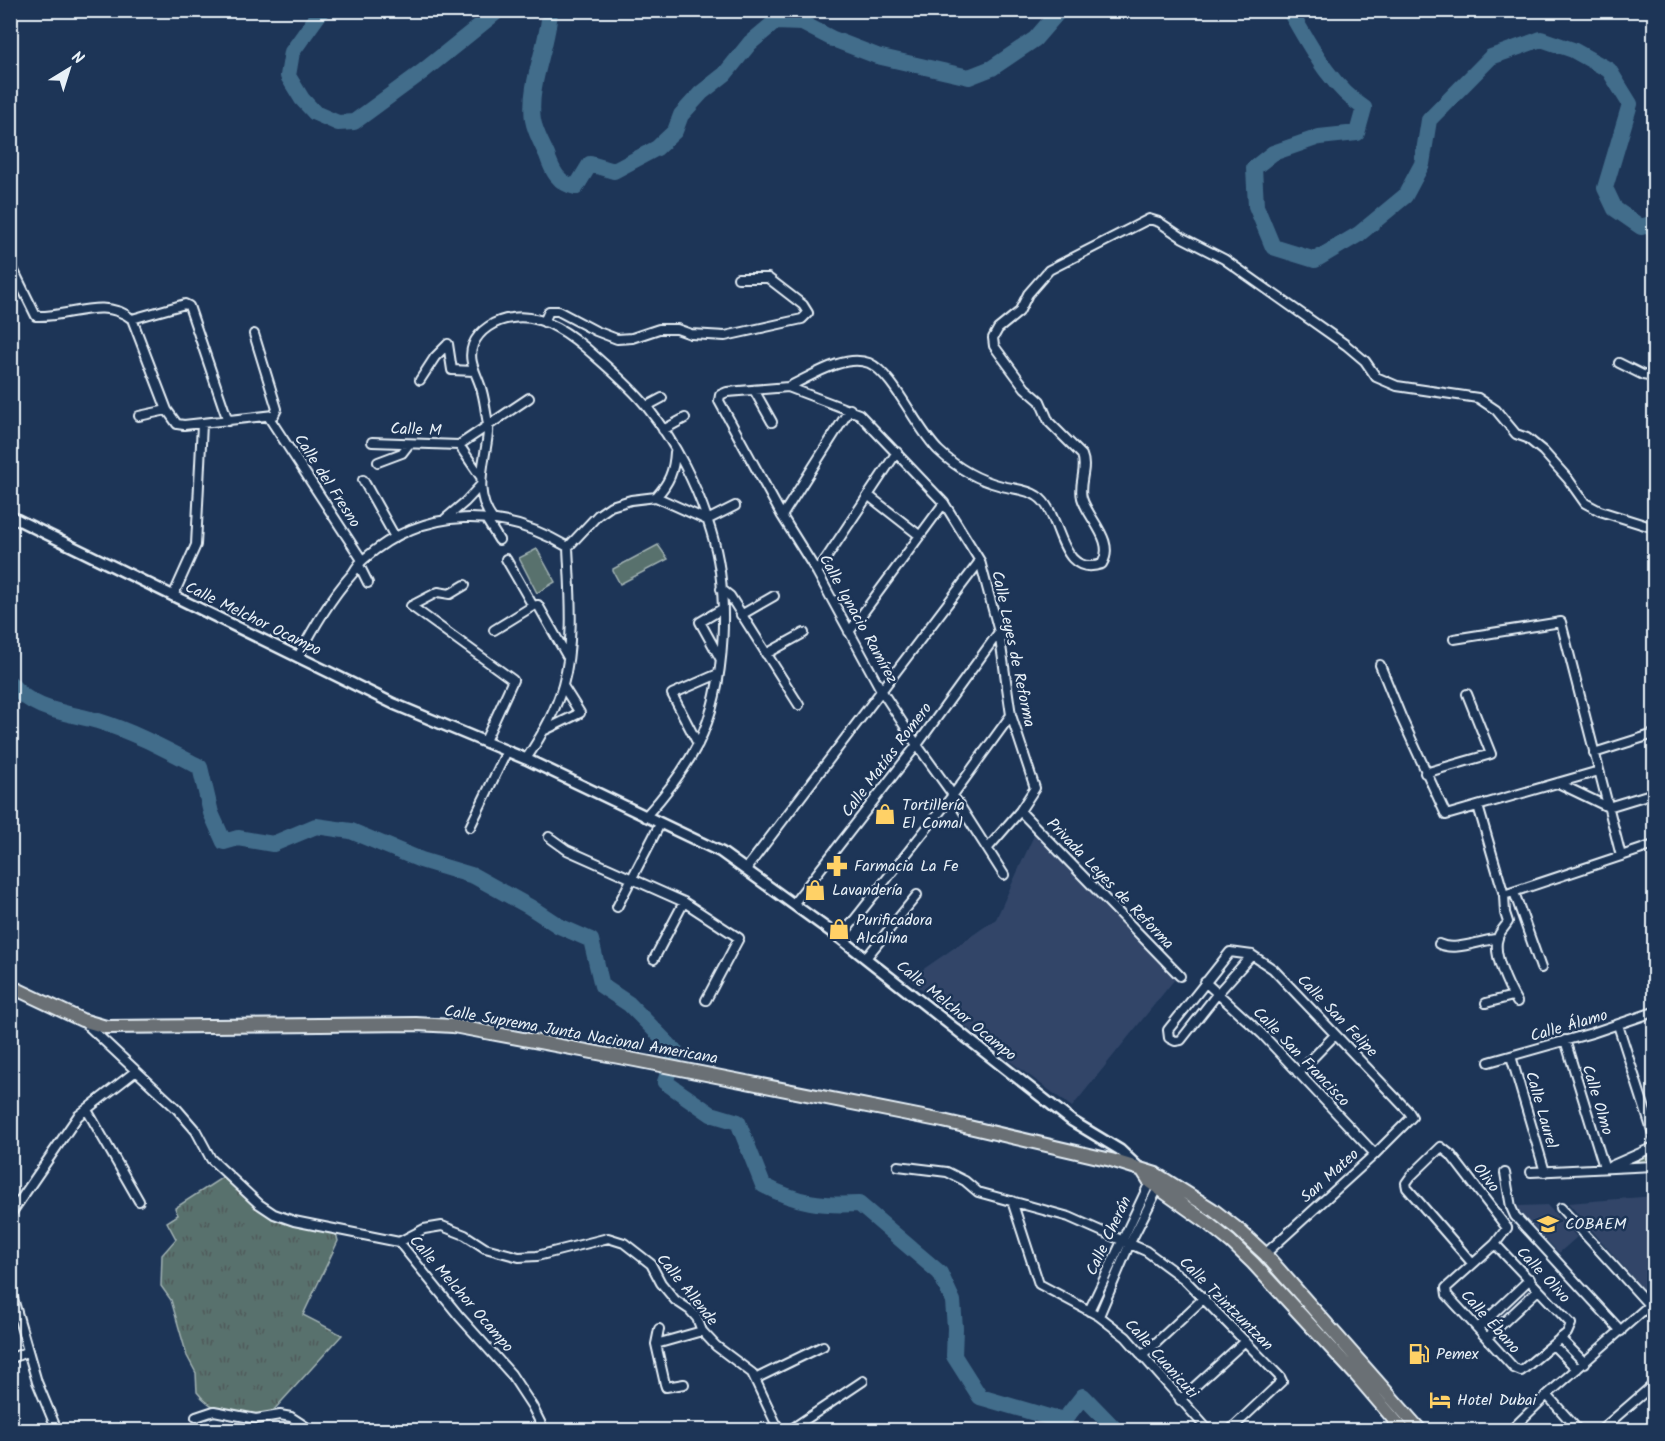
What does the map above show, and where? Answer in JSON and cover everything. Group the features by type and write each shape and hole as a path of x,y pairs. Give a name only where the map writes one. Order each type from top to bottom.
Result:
{"main road":[{"name":"Calle Suprema Junta Nacional Americana","path":"10,986 82,1020 106,1027 416,1024 453,1026 943,1121 1071,1149 1141,1170"},
{"path":"1141,1170 1231,1242 1253,1263 1403,1431"},
{"path":"1156,1181 1212,1209 1265,1254 1420,1431"}],"street":[{"path":"788,387 842,362 856,359 870,363 886,375 919,427 938,450 961,470 990,482 1038,496 1046,505 1064,546 1076,562 1088,567 1102,564 1106,558 1102,533 1082,497 1081,484 1085,462 1083,455 1049,422 1040,402 1024,388 994,346 993,338 998,329 1019,312 1028,294 1049,270 1149,219 1159,222 1224,259 1266,287 1346,345 1365,361 1377,377 1387,383 1478,398 1504,419 1507,426 1516,434 1527,438 1543,451 1585,503 1600,512 1654,528"},
{"path":"10,263 36,316 99,308 124,312 132,319 166,410 177,424 274,415 277,409 254,334"},
{"path":"544,322 549,311 558,311 617,339 632,338 659,329 725,336 802,319 808,313 803,305 768,278 738,278"},
{"path":"132,319 185,304 189,306 228,421"},
{"path":"499,540 483,502 480,486 488,425 481,388 470,353 474,343 490,325 515,317 544,322 560,328 579,341 647,406 686,469 707,519 721,589 721,659 718,674 709,717 698,744 663,797 645,817"},
{"path":"420,380 435,357 448,344 452,370 474,371"},
{"path":"1619,363 1643,375 1654,377"},
{"name":"Calle Leyes de Reforma","path":"720,395 788,387 850,409 859,414 944,502 980,561 999,632 1011,715 1035,788 1020,811"},
{"path":"754,390 772,422"},
{"name":"Calle Ignacio Ramírez","path":"720,395 718,401 782,516 817,572 881,690 916,745 953,795 1004,875"},
{"name":"Calle M","path":"372,442 459,446 529,398"},
{"path":"647,406 662,398"},
{"path":"782,516 850,409"},
{"path":"139,416 166,410"},
{"name":"Calle del Fresno","path":"268,416 361,563 368,583"},
{"path":"663,430 685,418"},
{"path":"172,596 196,545 202,423"},
{"path":"378,462 402,453 409,444"},
{"path":"459,446 481,477"},
{"path":"656,497 665,487 674,470 675,450"},
{"path":"817,572 897,452"},
{"path":"363,480 395,537"},
{"path":"445,519 480,486"},
{"path":"869,496 919,535"},
{"path":"526,759 543,732 562,686 568,658 570,595 568,547 598,515 611,506 631,500 656,497 707,519 735,506"},
{"path":"849,632 944,502"},
{"name":"Calle Melchor Ocampo","path":"10,516 394,704 526,759 721,852 794,903 1026,1086 1072,1121 1120,1150 1141,1170"},
{"path":"298,657 317,621 339,588 361,563 395,537 424,524 445,519 490,519 522,524 568,547"},
{"path":"506,559 533,606"},
{"path":"746,869 980,561"},
{"path":"465,585 450,594 438,592 411,606 513,680 486,741"},
{"path":"721,589 730,596 799,705"},
{"path":"741,615 774,596"},
{"path":"494,630 533,606 538,606 568,658"},
{"path":"721,659 700,622 722,609"},
{"path":"1454,639 1561,622 1621,856"},
{"name":"Calle Matías Romero","path":"794,903 916,745 999,632"},
{"path":"766,654 804,633"},
{"path":"1380,665 1425,772 1446,815 1599,771"},
{"path":"698,744 672,694 718,674"},
{"path":"543,732 580,713 562,686"},
{"path":"1425,772 1491,754 1467,694"},
{"path":"840,938 953,795 1011,715"},
{"path":"1594,753 1654,734"},
{"path":"470,827 507,751"},
{"path":"1558,783 1608,807 1654,793"},
{"path":"1478,806 1504,895 1508,922 1497,939 1501,964 1515,999 1486,1003"},
{"path":"988,848 1020,811"},
{"name":"Privada Leyes de Reforma","path":"1020,811 1180,976"},
{"path":"617,907 660,824"},
{"path":"549,837 567,850 684,902 739,938 706,1000"},
{"path":"1504,895 1654,845"},
{"path":"1514,892 1541,968"},
{"path":"866,958 917,895"},
{"path":"654,959 684,902"},
{"path":"1439,944 1460,946 1497,939"},
{"name":"Calle San Felipe","path":"1205,982 1230,952 1252,955 1273,969 1412,1117"},
{"path":"1205,982 1168,1030 1169,1038 1179,1042 1252,955"},
{"name":"Calle San Francisco","path":"1205,982 1263,1034 1375,1154"},
{"name":"Calle Álamo","path":"1489,1062 1618,1025 1654,1012"},
{"name":"Calle Melchor Ocampo","path":"82,1020 177,1109 196,1131 211,1160 259,1204 274,1214 294,1221 399,1242 459,1316 511,1374 532,1406 544,1431"},
{"path":"1618,1025 1654,1137"},
{"path":"1298,1073 1335,1035"},
{"name":"Calle Olmo","path":"1565,1040 1605,1167"},
{"name":"Calle Laurel","path":"1511,1056 1545,1172"},
{"path":"10,1215 78,1116 136,1071"},
{"path":"87,1110 139,1201"},
{"name":"San Mateo","path":"1265,1254 1375,1154 1412,1117"},
{"name":"Olivo","path":"1441,1147 1451,1155 1507,1228 1495,1244"},
{"name":"Calle Ébano","path":"1441,1147 1406,1183 1407,1188 1472,1263 1446,1288 1447,1295 1518,1371 1553,1345"},
{"path":"1605,1167 1654,1147"},
{"name":"Calle Tzintzuntzan","path":"898,1166 947,1172 965,1181 978,1192 1069,1216 1122,1239 1165,1263 1204,1298 1282,1381 1230,1431"},
{"path":"1531,1172 1654,1166"},
{"path":"1505,1173 1515,1216 1621,1331"},
{"name":"Calle Cherán","path":"1089,1311 1122,1239 1156,1181"},
{"name":"Calle Cherán","path":"1098,1316 1156,1181"},
{"name":"Calle Cuanicuti","path":"1012,1201 1039,1284 1098,1316 1126,1337 1208,1431"},
{"path":"1510,1431 1547,1395 1652,1304 1561,1208"},
{"name":"Calle Allende","path":"399,1242 424,1229 442,1226 465,1235 485,1248 519,1257 537,1256 608,1238 624,1243 651,1264 661,1283 675,1300 697,1318 702,1331 723,1352 752,1373 779,1431"},
{"path":"1472,1263 1495,1244"},
{"name":"Calle Olivo","path":"1495,1244 1571,1324 1567,1333 1560,1338"},
{"path":"1478,1328 1530,1279"},
{"path":"10,1288 37,1382 57,1431"},
{"path":"1487,1338 1538,1290"},
{"path":"1142,1356 1204,1298"},
{"path":"659,1329 656,1344 666,1387 684,1384"},
{"path":"656,1344 702,1331"},
{"path":"1577,1369 1553,1345 1560,1338 1585,1363"},
{"path":"1180,1400 1245,1341"},
{"path":"755,1380 823,1346"},
{"path":"10,1359 28,1351"},
{"path":"790,1431 863,1381"},
{"path":"1601,1431 1654,1384"},
{"path":"1547,1395 1578,1431"},
{"path":"196,1418 214,1411 256,1419 280,1415 291,1417 311,1431"}],"shaded area":[{"path":"1035,833 1175,979 1072,1107 988,1045 909,979 996,919"},
{"path":"1654,1196 1654,1289 1648,1295 1568,1203"},
{"name":"COBAEM","path":"1547,1205 1577,1237 1559,1253 1519,1212 1519,1206"}],"green space":[{"path":"658,545 668,559 620,584 613,569"},
{"path":"537,549 555,582 537,593 519,558"},
{"path":"1654,1148 1654,1164 1615,1166"},
{"path":"223,1177 264,1213 278,1221 336,1233 338,1241 303,1315 342,1335 271,1413 248,1414 221,1409 199,1395 196,1373 187,1356 171,1300 161,1286 162,1255 176,1239 167,1222 178,1215 175,1208"}],"waterway":[{"path":"322,10 292,52 288,76 302,99 315,113 338,123 354,122 422,72 499,10"},
{"path":"550,10 533,92 533,120 554,171 560,180 576,187 590,164 614,171 657,148 675,131 681,115 701,93 725,74 750,43 775,22 802,23 833,39 877,56 969,77 992,68 1035,39 1060,10"},
{"path":"1289,10 1330,76 1340,88 1364,108 1357,133 1319,137 1273,153 1254,168 1256,206 1273,247 1315,260 1359,234 1405,196 1422,164 1429,120 1491,57 1541,39 1573,50 1609,70 1630,104 1605,188 1615,209 1641,227 1654,223"},
{"path":"10,683 19,692 40,705 124,730 200,767 211,813 224,842 238,838 273,844 316,826 351,831 421,860 474,876 559,926 591,940 602,986 629,1004 676,1052 665,1082 711,1114 738,1122 763,1185 787,1196 810,1202 859,1204 940,1273 953,1301 954,1356 980,1397 1052,1418 1065,1419 1083,1396 1116,1430"}],"place":[{"name":"Tortillería El Comal","path":"885,814"},
{"name":"Farmacia La Fe","path":"837,866"},
{"name":"Lavandería","path":"815,890"},
{"name":"Purificadora Alcalina","path":"839,929"},
{"name":"COBAEM","path":"1548,1224"},
{"name":"Pemex","path":"1419,1354"},
{"name":"Hotel Dubai","path":"1440,1400"}]}
